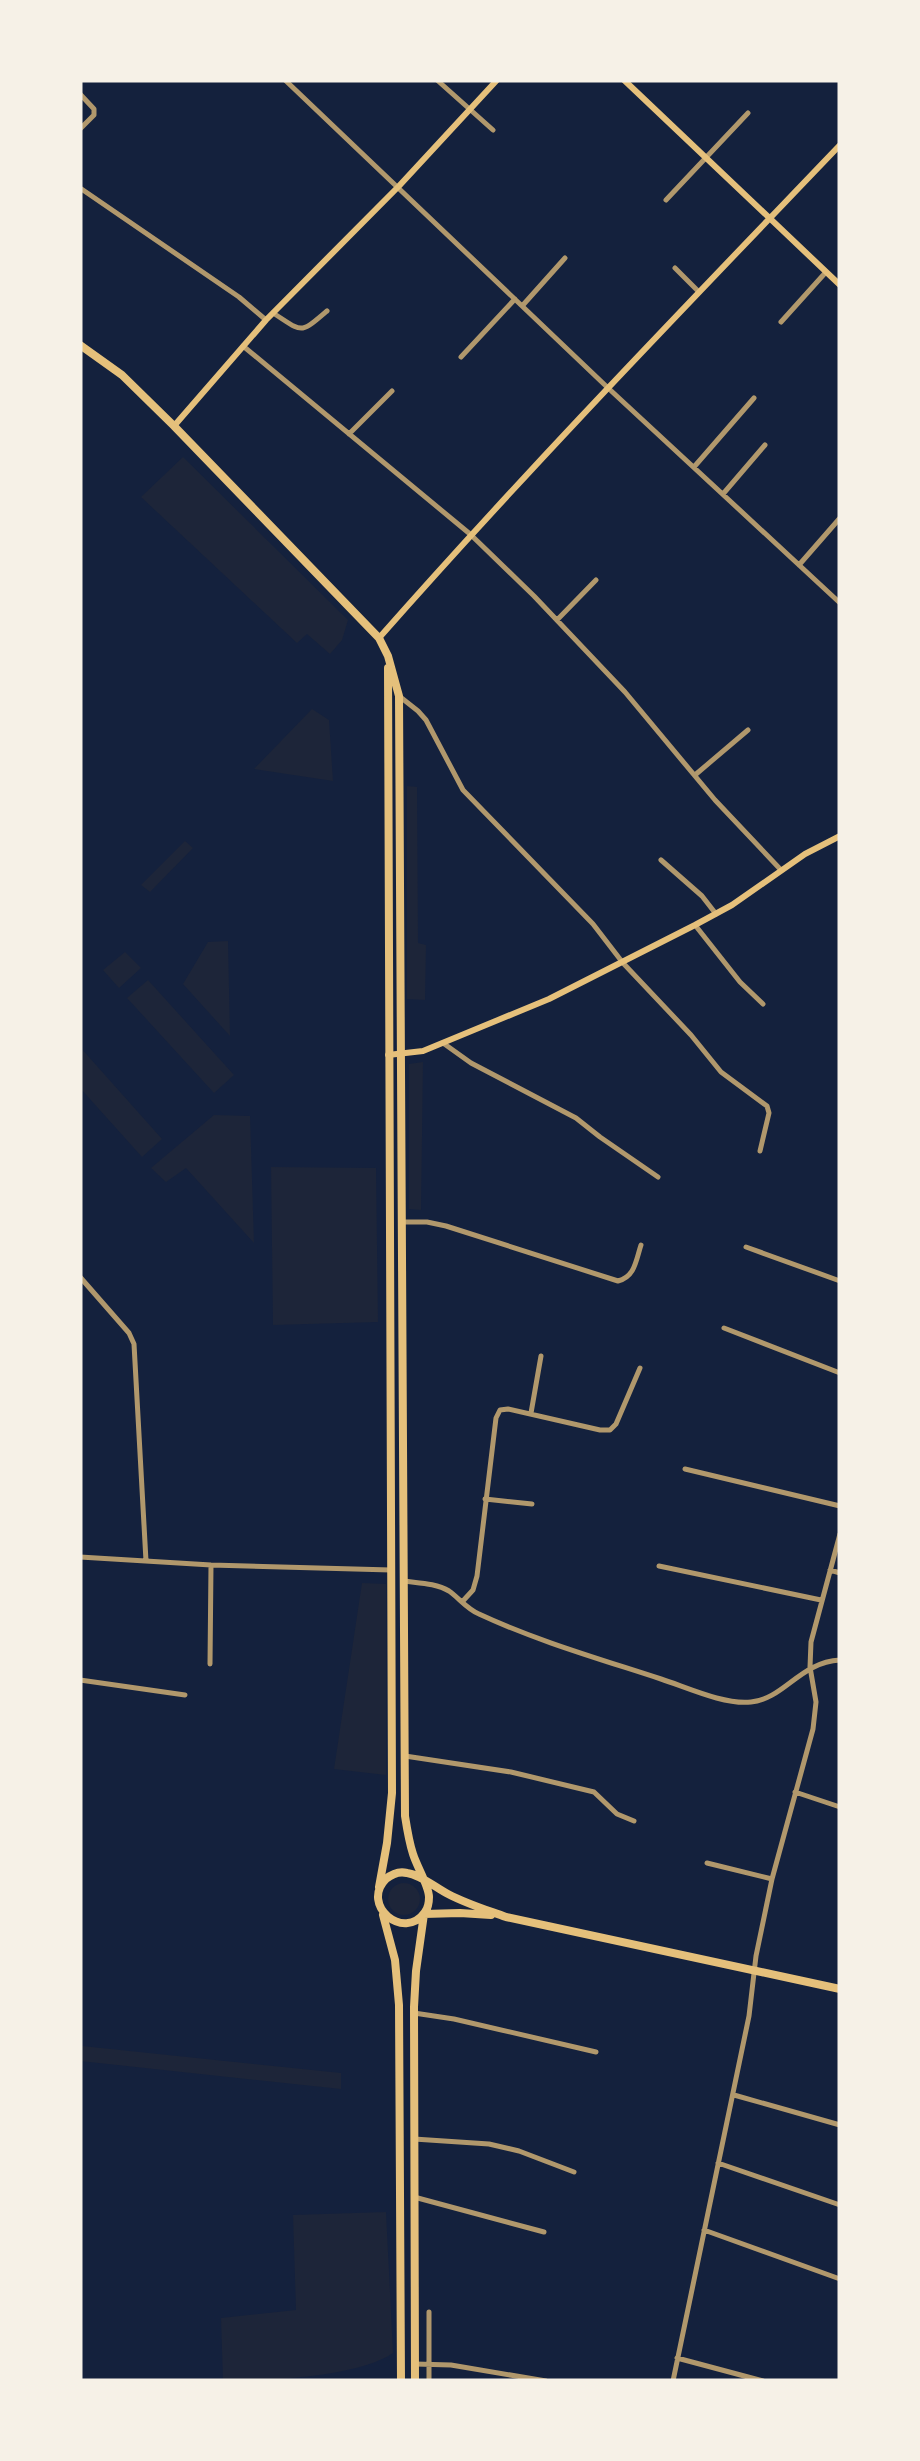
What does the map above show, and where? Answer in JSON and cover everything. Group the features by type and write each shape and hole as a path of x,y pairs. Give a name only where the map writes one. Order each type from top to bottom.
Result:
{"main road":[{"path":"174,426 266,320 497,80"},
{"path":"624,80 840,285"},
{"path":"379,638 607,387 840,145"},
{"path":"80,344 122,375 174,426 379,638 388,656 392,1792 379,1906 395,1960 399,2005 401,2381"},
{"path":"388,663 399,696 405,1816 412,1852 429,1893 416,1971 414,2013 415,2381"},
{"path":"388,1055 443,1043 549,999 695,926 805,854 840,837"},
{"path":"379,1891 393,1874 408,1872 458,1899 506,1917"},
{"path":"379,1906 396,1922 411,1922 424,1914 506,1917 840,1989"}],"street":[{"path":"285,80 840,603"},
{"path":"438,80 493,130"},
{"path":"80,94 94,109 94,115 80,129"},
{"path":"666,200 748,113"},
{"path":"80,188 239,297 266,320"},
{"path":"523,306 565,258"},
{"path":"676,268 699,292"},
{"path":"781,322 826,272"},
{"path":"460,357 515,298"},
{"path":"273,313 299,329 327,311"},
{"path":"243,346 470,534 625,692 694,776 781,870"},
{"path":"349,434 392,391"},
{"path":"694,467 754,398"},
{"path":"723,494 765,445"},
{"path":"799,565 840,518"},
{"path":"557,620 596,580"},
{"path":"399,696 426,720 463,790 592,924 721,1072 766,1106 769,1113 760,1151"},
{"path":"694,776 748,730"},
{"path":"661,860 702,896 716,914"},
{"path":"695,926 763,1004"},
{"path":"443,1043 471,1063 576,1118 658,1177"},
{"path":"402,1222 446,1226 618,1281 632,1273 641,1245"},
{"path":"746,1247 840,1281"},
{"path":"80,1277 134,1344 146,1561"},
{"path":"724,1328 840,1373"},
{"path":"530,1413 540,1356"},
{"path":"462,1602 477,1576 500,1410 610,1430 640,1368"},
{"path":"684,1469 840,1506"},
{"path":"486,1499 532,1504"},
{"path":"672,2381 750,2016 772,1879 816,1714 811,1642 840,1534"},
{"path":"80,1557 212,1566 390,1570"},
{"path":"210,1664 212,1566"},
{"path":"659,1566 821,1600"},
{"path":"830,1570 840,1573"},
{"path":"404,1581 439,1586 478,1614 560,1645 735,1701 752,1702 771,1695 810,1667 840,1660"},
{"path":"80,1680 185,1695"},
{"path":"405,1756 511,1772 594,1792 617,1814 634,1821"},
{"path":"795,1792 840,1807"},
{"path":"708,1864 772,1879"},
{"path":"414,2013 596,2052"},
{"path":"734,2095 840,2125"},
{"path":"414,2139 489,2144 574,2172"},
{"path":"718,2163 840,2205"},
{"path":"414,2197 544,2232"},
{"path":"704,2230 840,2279"},
{"path":"430,2312 430,2381"},
{"path":"677,2358 763,2381"},
{"path":"415,2364 477,2369 546,2381"}],"shaded area":[{"path":"183,457 348,620 342,640 330,654 307,634 297,643 141,497"},
{"path":"312,709 329,720 333,781 254,769"},
{"path":"407,786 417,787 418,943 426,945 425,1000 407,999"},
{"path":"185,841 193,848 150,892 141,885"},
{"path":"228,941 230,1036 183,984 208,942"},
{"path":"125,952 141,968 119,988 103,970"},
{"path":"148,980 234,1075 214,1093 127,998"},
{"path":"80,1047 162,1139 142,1157 80,1088"},
{"path":"423,1062 421,1210 409,1209 409,1064"},
{"path":"214,1115 250,1116 254,1243 186,1168 166,1182 151,1168"},
{"path":"271,1167 376,1168 378,1322 273,1325"},
{"path":"362,1583 386,1584 386,1775 334,1769"},
{"path":"404,1883 415,1888 420,1899 415,1910 404,1915 393,1910 388,1899 393,1888"},
{"path":"82,2046 341,2073 341,2089 80,2061"},
{"path":"386,2212 393,2353 358,2368 336,2372 223,2381 221,2318 296,2310 293,2215"}]}
